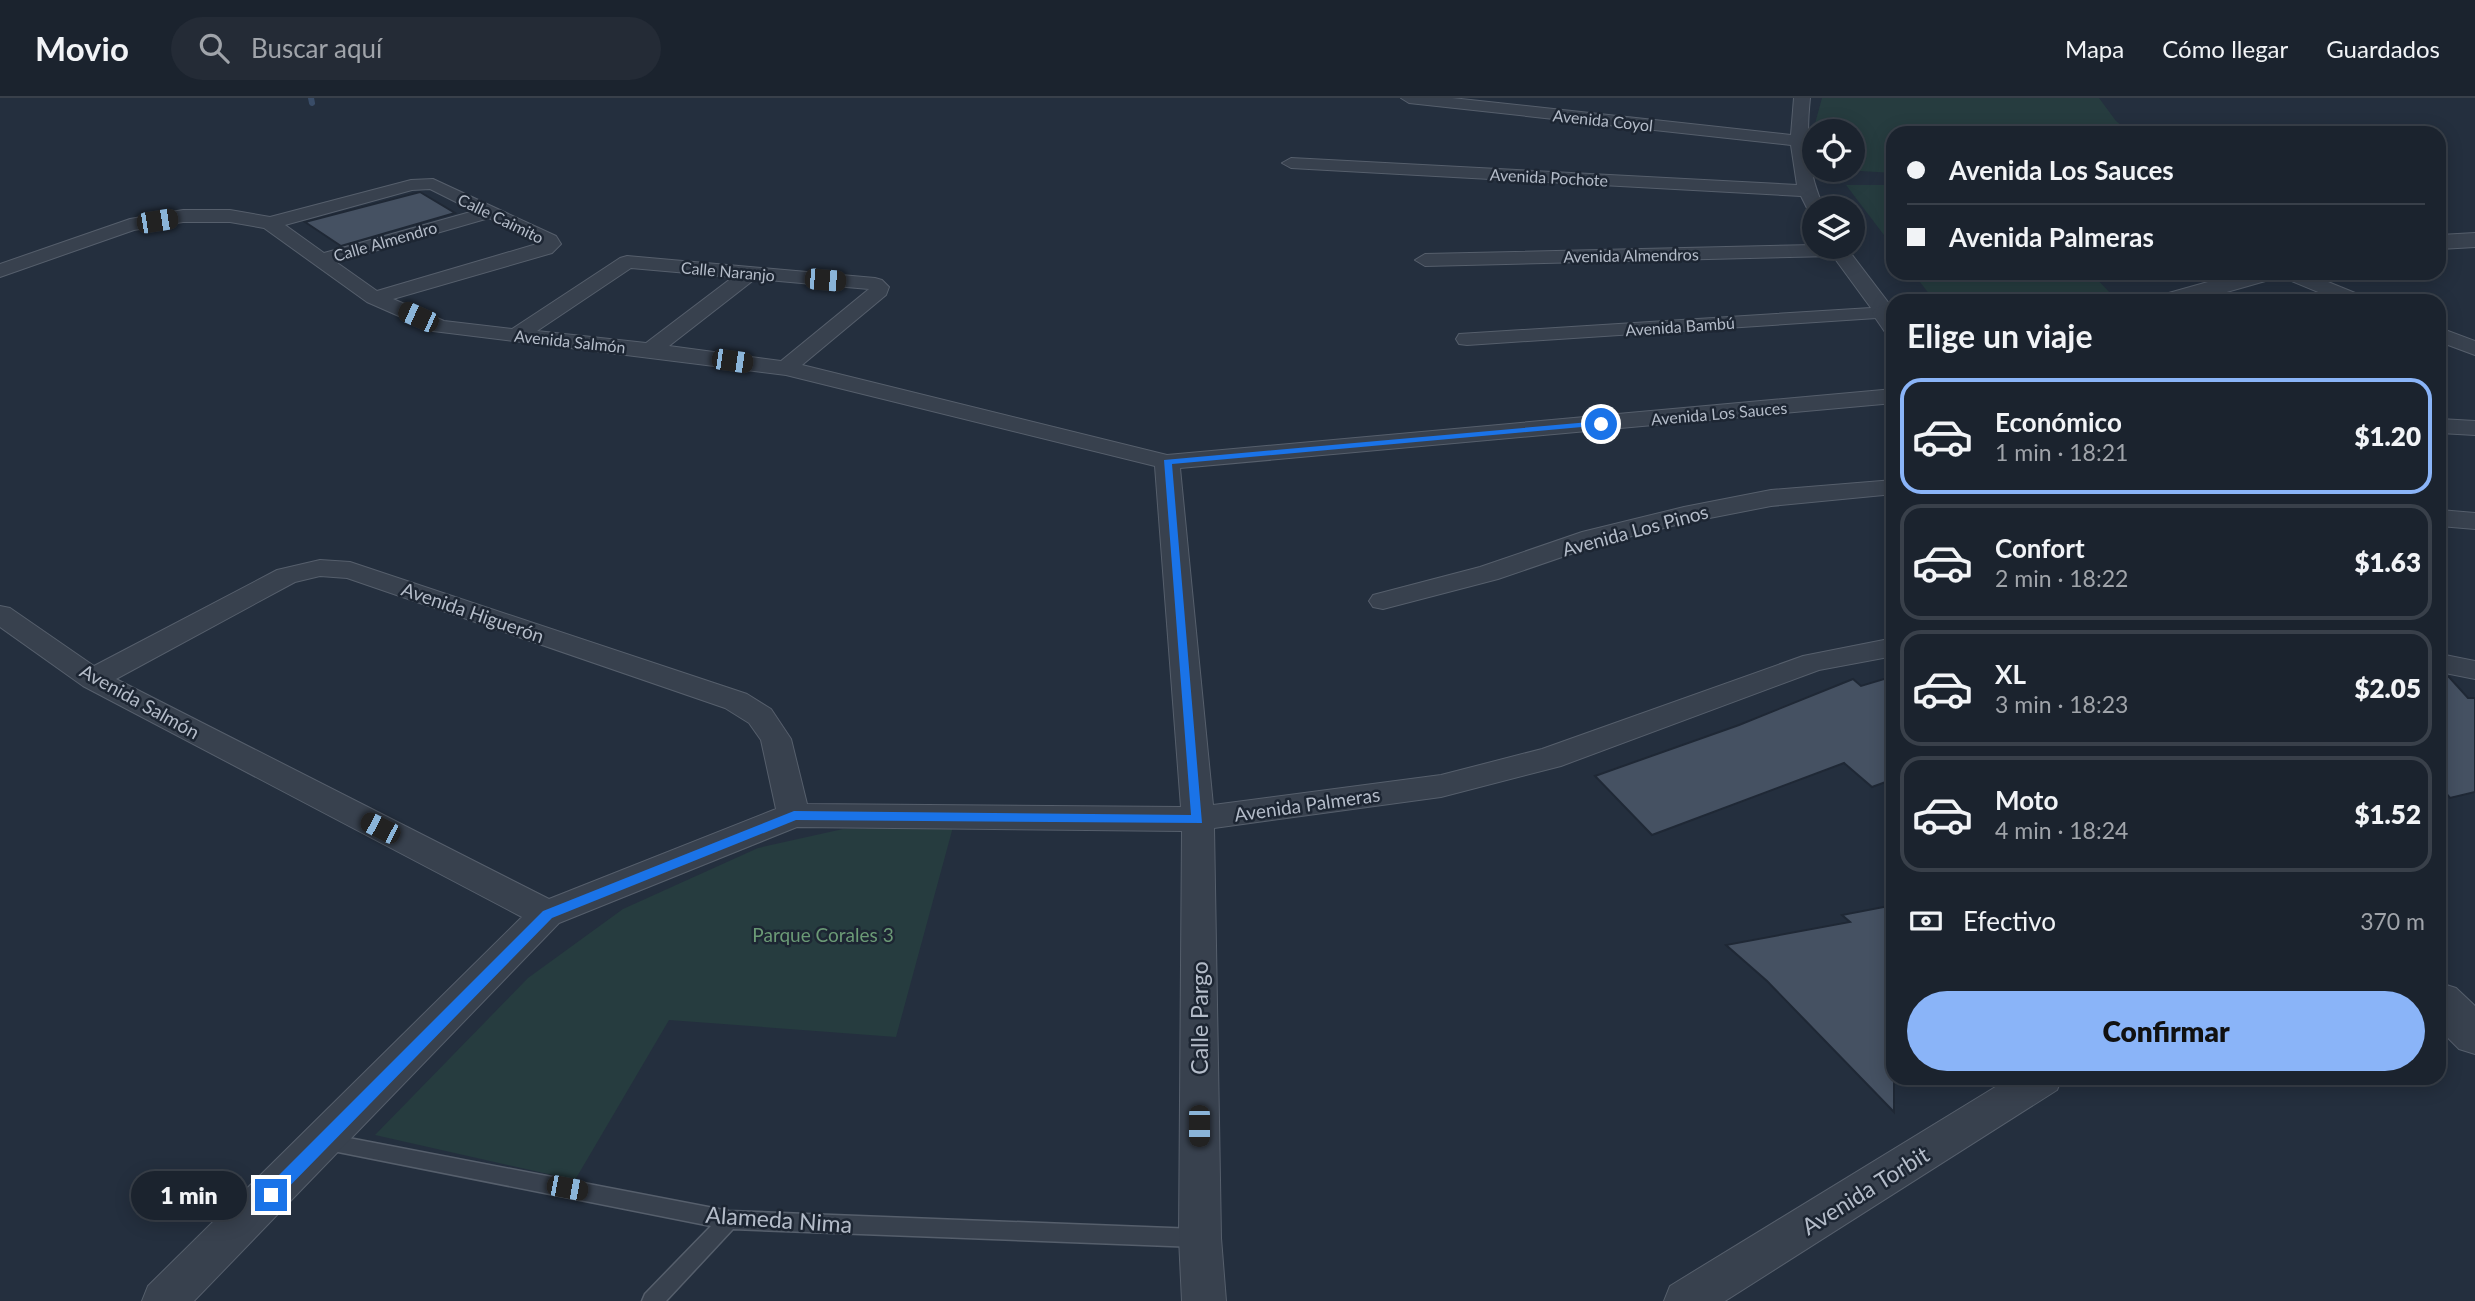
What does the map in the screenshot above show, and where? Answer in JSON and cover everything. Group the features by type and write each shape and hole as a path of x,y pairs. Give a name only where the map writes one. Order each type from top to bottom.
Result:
{"street":[{"name":"Avenida Coyol","path":"1409,98 1797,141"},
{"path":"1802,98 1797,141 1810,196"},
{"name":"Avenida Pochote","path":"1291,163 1807,191"},
{"name":"Calle Caimito","path":"270,223 433,184 548,240 551,244 545,249 374,298"},
{"name":"Calle Almendro","path":"320,260 490,212"},
{"name":"Avenida Salmón","path":"0,271 130,225 183,216 230,216 270,223 374,298 440,327 786,368 1167,462"},
{"path":"2446,242 2474,240"},
{"name":"Avenida Almendros","path":"1425,260 1802,249"},
{"path":"1845,259 1886,312"},
{"name":"Calle Naranjo","path":"517,335 627,262 875,284 879,287 878,291 786,368"},
{"path":"650,350 751,273"},
{"path":"2192,294 2242,280"},
{"path":"2306,280 2341,294"},
{"name":"Avenida Bambú","path":"1467,339 1886,318"},
{"path":"2446,337 2475,349"},
{"name":"Avenida Los Sauces","path":"1167,462 1313,451 1886,397"},
{"path":"2446,426 2475,428"},
{"name":"Calle Pargo","path":"1167,462 1198,819 1200,1238 1204,1301"},
{"name":"Avenida Los Pinos","path":"1383,601 1489,573 1591,538 1684,515 1771,498 1886,488"},
{"path":"2446,519 2475,521"},
{"name":"Avenida Higuerón","path":"93,678 286,576 320,568 350,570 736,701 760,716 776,739 794,816"},
{"name":"Avenida Salmón","path":"0,614 93,678 547,915"},
{"name":"Avenida Palmeras","path":"164,1301 547,915 794,816 1198,819 1441,786 1550,758 1813,662 1886,648"},
{"path":"2446,664 2475,670"},
{"path":"2446,1007 2475,1035"},
{"name":"Avenida Torbit","path":"1686,1301 2032,1085"}],"lane":[{"name":"Alameda Nima","path":"324,1141 729,1220 1200,1238"},
{"path":"652,1301 729,1220"}],"green space":[{"path":"1822,98 2099,98 2122,126 1886,126 1886,173 1865,171 1865,119 1816,119"},
{"path":"1846,185 1886,185 1886,238 1865,210 1865,196 1854,196"},
{"path":"1918,280 2098,280 2111,294 1929,294"},
{"name":"Parque Corales 3","path":"953,827 896,1037 669,1020 575,1180 375,1135 528,978 623,909 758,848 843,829"}],"building":[{"path":"420,192 455,213 341,246 305,222"},
{"path":"2446,676 2468,698 2475,698 2475,792 2450,798 2446,793"},
{"path":"1886,678 1886,782 1872,787 1844,763 1652,835 1595,776 1739,725 1853,679 1861,686"},
{"path":"1886,907 1886,1085 1894,1085 1894,1112 1767,981 1726,945 1850,922 1842,915"}],"waterway":[{"path":"311,98 312,103"}],"route":[{"path":"271,1195 547,915 794,816 1198,819 1167,462 1601,424"}]}
